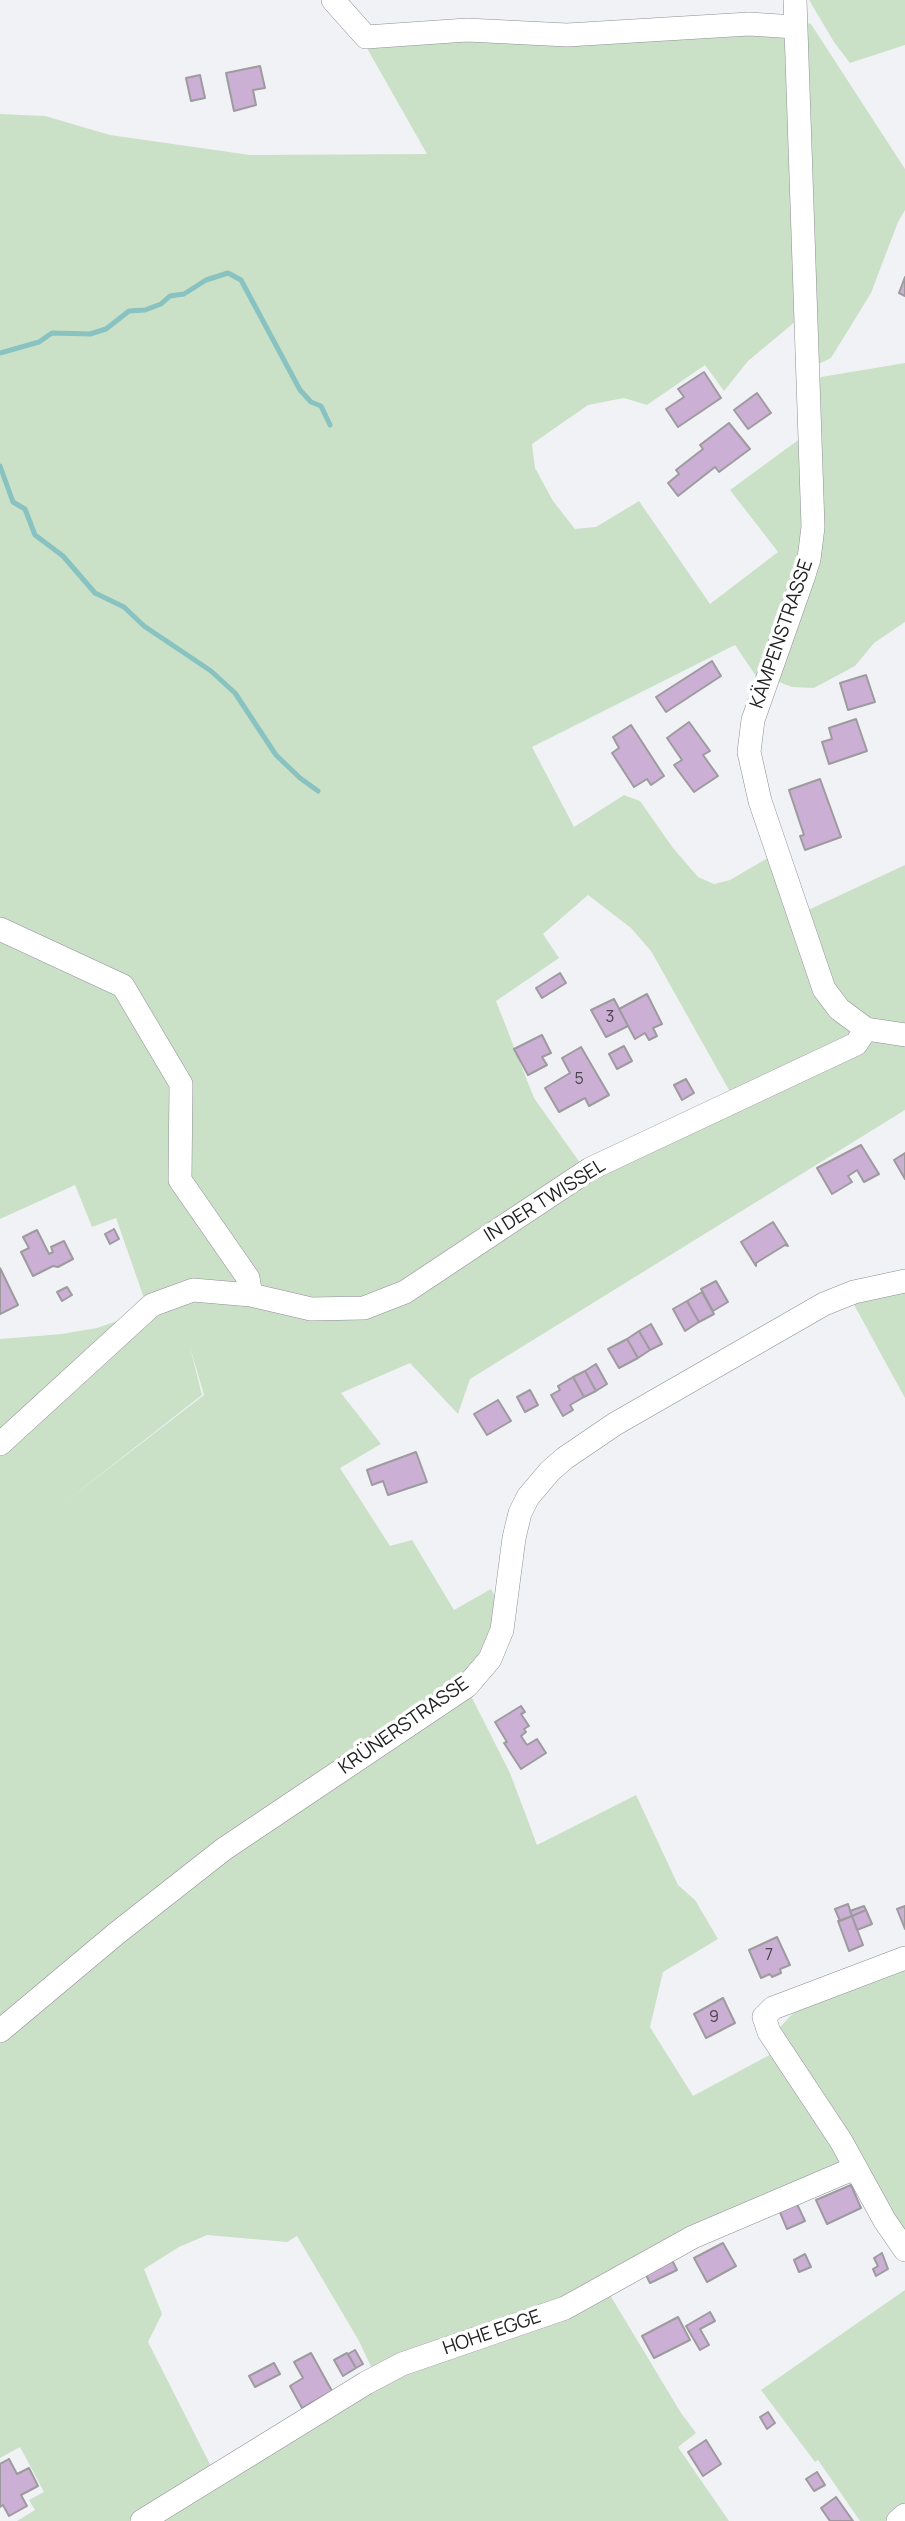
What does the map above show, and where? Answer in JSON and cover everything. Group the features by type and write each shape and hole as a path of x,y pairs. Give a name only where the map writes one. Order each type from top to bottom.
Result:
{"street":[{"path":"333,0 366,37 467,30 567,35 749,24 795,27"},
{"name":"KÄMPENSTRASSE","path":"795,0 813,527 809,559 753,720 749,752 760,801 824,989 839,1009 866,1029 905,1035"},
{"path":"0,929 123,986 181,1084 180,1180 248,1278 251,1296"},
{"name":"IN DER TWISSEL","path":"0,1444 152,1305 193,1290 251,1296 311,1309 364,1308 405,1292 590,1169 856,1044 866,1029"},
{"name":"KRÜNERSTRASSE","path":"0,2031 117,1933 224,1849 467,1686 490,1659 502,1629 520,1513 528,1497 565,1458 615,1424 824,1304 854,1292 905,1281"},
{"path":"905,1958 773,2008 764,2018 769,2032 841,2141 905,2250"},
{"name":"HOHE EGGE","path":"142,2521 366,2383 402,2364 565,2308 692,2237 855,2168"},
{"path":"898,2521 905,2515"}],"green space":[{"path":"809,0 905,0 905,45 850,63"},
{"path":"806,23 811,24 905,169 905,210 871,293 831,358 812,367"},
{"path":"782,34 789,53 796,321 748,361 724,391 705,365 647,405 624,398 588,405 532,444 535,468 553,501 575,529 596,527 639,501 710,604 778,552 730,490 801,438 801,557 758,679 735,645 532,747 574,827 624,795 640,801 673,848 698,877 714,884 730,880 771,856 804,912 905,865 905,1110 470,1379 458,1414 410,1363 341,1393 381,1444 340,1468 390,1546 412,1540 454,1610 491,1589 500,1606 495,1627 472,1670 0,2024 0,1449 145,1301 116,1218 92,1227 75,1185 0,1219 0,114 45,116 110,135 250,155 427,154 364,43","holes":["588,895 631,928 651,951 738,1106 588,1174 534,1098 496,1001 559,958 543,934","190,1347 204,1395 60,1506 202,1395"]},
{"path":"905,363 905,622 874,643 855,666 814,688 792,687 779,682 776,674 801,606 815,386 821,377"},
{"path":"905,1287 905,1398 852,1301"},
{"path":"137,1314 0,1438 0,1339 97,1328"},
{"path":"471,1696 510,1773 537,1845 636,1795 678,1885 695,1900 718,1939 663,1972 650,2027 693,2096 775,2052 842,2154 838,2167 562,2303 374,2373 359,2341 297,2236 287,2242 207,2235 179,2247 144,2269 162,2314 148,2342 214,2472 132,2521 17,2521 35,2510 29,2500 44,2492 20,2447 0,2458 0,2042 215,1866"},
{"path":"905,1963 905,2243 775,2033 802,2003"},
{"path":"905,2290 905,2509 889,2521 860,2521 818,2460 815,2462 761,2390"},
{"path":"610,2295 681,2413 696,2433 678,2447 729,2521 150,2521 384,2379"}],"building":[{"path":"260,66 265,88 253,90 256,105 234,111 226,73"},
{"path":"200,75 205,98 191,101 186,78"},
{"path":"905,277 905,296 899,293"},
{"path":"704,372 721,398 678,427 666,409 684,397 678,389"},
{"path":"757,393 771,413 748,429 734,410"},
{"path":"729,423 750,449 719,472 715,467 678,496 668,483 679,474 676,470 703,449 700,445"},
{"path":"712,661 721,676 666,712 656,697"},
{"path":"866,675 875,702 848,710 840,683"},
{"path":"856,719 867,751 829,764 822,742 832,739 829,728"},
{"path":"689,722 710,751 703,755 718,776 694,792 674,765 682,760 667,738"},
{"path":"631,725 664,776 651,785 647,779 634,787 612,753 619,748 613,737"},
{"path":"820,779 841,837 805,850 800,836 804,835 789,790"},
{"path":"560,973 566,983 542,998 536,988"},
{"path":"647,994 662,1024 653,1028 657,1036 649,1040 645,1033 635,1039 619,1009"},
{"path":"614,999 628,1026 606,1037 591,1010"},
{"path":"542,1035 551,1053 542,1057 547,1065 528,1075 514,1049"},
{"path":"624,1046 632,1061 617,1069 609,1054"},
{"path":"581,1047 609,1095 589,1106 585,1098 559,1112 545,1088 570,1073 562,1058"},
{"path":"686,1079 694,1093 682,1100 674,1085"},
{"path":"861,1145 879,1174 864,1182 857,1170 848,1176 852,1182 832,1194 817,1168"},
{"path":"905,1153 905,1179 894,1160"},
{"path":"773,1222 788,1246 785,1245 756,1263 756,1266 741,1242"},
{"path":"114,1229 119,1239 110,1244 105,1234"},
{"path":"37,1230 49,1254 53,1252 51,1247 64,1241 73,1259 33,1276 21,1252 29,1248 23,1237"},
{"path":"0,1268 18,1305 0,1314"},
{"path":"716,1281 728,1302 713,1311 701,1289"},
{"path":"67,1287 72,1295 62,1301 57,1292"},
{"path":"702,1292 714,1314 699,1322 687,1301"},
{"path":"687,1301 699,1322 685,1331 673,1309"},
{"path":"651,1324 662,1344 650,1350 639,1331"},
{"path":"639,1331 650,1350 638,1358 627,1339"},
{"path":"627,1339 638,1358 619,1368 608,1349"},
{"path":"596,1364 607,1384 596,1391 585,1371"},
{"path":"585,1371 596,1391 584,1397 573,1377"},
{"path":"573,1377 584,1397 570,1405 573,1410 563,1416 551,1395 560,1390 558,1386"},
{"path":"530,1390 538,1405 525,1412 517,1397"},
{"path":"498,1400 511,1421 487,1435 474,1414"},
{"path":"416,1452 427,1482 388,1495 383,1481 372,1485 367,1470"},
{"path":"521,1706 525,1712 521,1714 529,1726 521,1736 527,1745 537,1739 546,1753 521,1769 504,1743 507,1742 495,1722"},
{"path":"848,1904 852,1916 840,1921 835,1909"},
{"path":"864,1906 866,1910 852,1916 850,1911"},
{"path":"905,1906 905,1929 897,1909"},
{"path":"866,1910 872,1924 857,1930 852,1916"},
{"path":"852,1916 863,1945 849,1951 838,1921"},
{"path":"777,1937 790,1965 780,1969 781,1973 761,1978 749,1950"},
{"path":"723,1998 735,2023 706,2038 694,2014"},
{"path":"851,2185 861,2208 827,2224 816,2200"},
{"path":"796,2202 805,2221 787,2229 779,2210"},
{"path":"723,2243 736,2266 707,2282 694,2258"},
{"path":"882,2253 888,2269 876,2276 873,2269 878,2266 874,2258"},
{"path":"805,2254 811,2267 799,2272 794,2260"},
{"path":"671,2258 677,2270 650,2283 644,2271"},
{"path":"710,2312 715,2321 700,2329 709,2345 700,2350 686,2326"},
{"path":"678,2317 690,2340 654,2358 642,2336"},
{"path":"355,2350 363,2364 356,2368 348,2354"},
{"path":"311,2353 332,2391 302,2408 290,2386 303,2378 294,2362"},
{"path":"347,2353 356,2368 343,2376 334,2360"},
{"path":"274,2363 280,2374 255,2387 249,2376"},
{"path":"768,2412 775,2423 767,2429 760,2417"},
{"path":"706,2440 721,2464 703,2476 688,2452"},
{"path":"9,2459 17,2474 29,2468 38,2486 21,2495 27,2506 9,2516 3,2505 0,2507 0,2464"},
{"path":"817,2472 825,2485 814,2491 806,2479"},
{"path":"836,2497 853,2521 830,2521 821,2508"}],"waterway":[{"path":"0,353 39,342 52,333 90,334 106,329 129,311 145,310 161,304 170,296 184,294 206,280 228,273 241,280 300,390 311,402 321,406 330,425"},
{"path":"0,466 13,502 25,509 35,535 63,556 95,593 124,607 144,626 211,671 235,693 276,755 318,791"}]}
